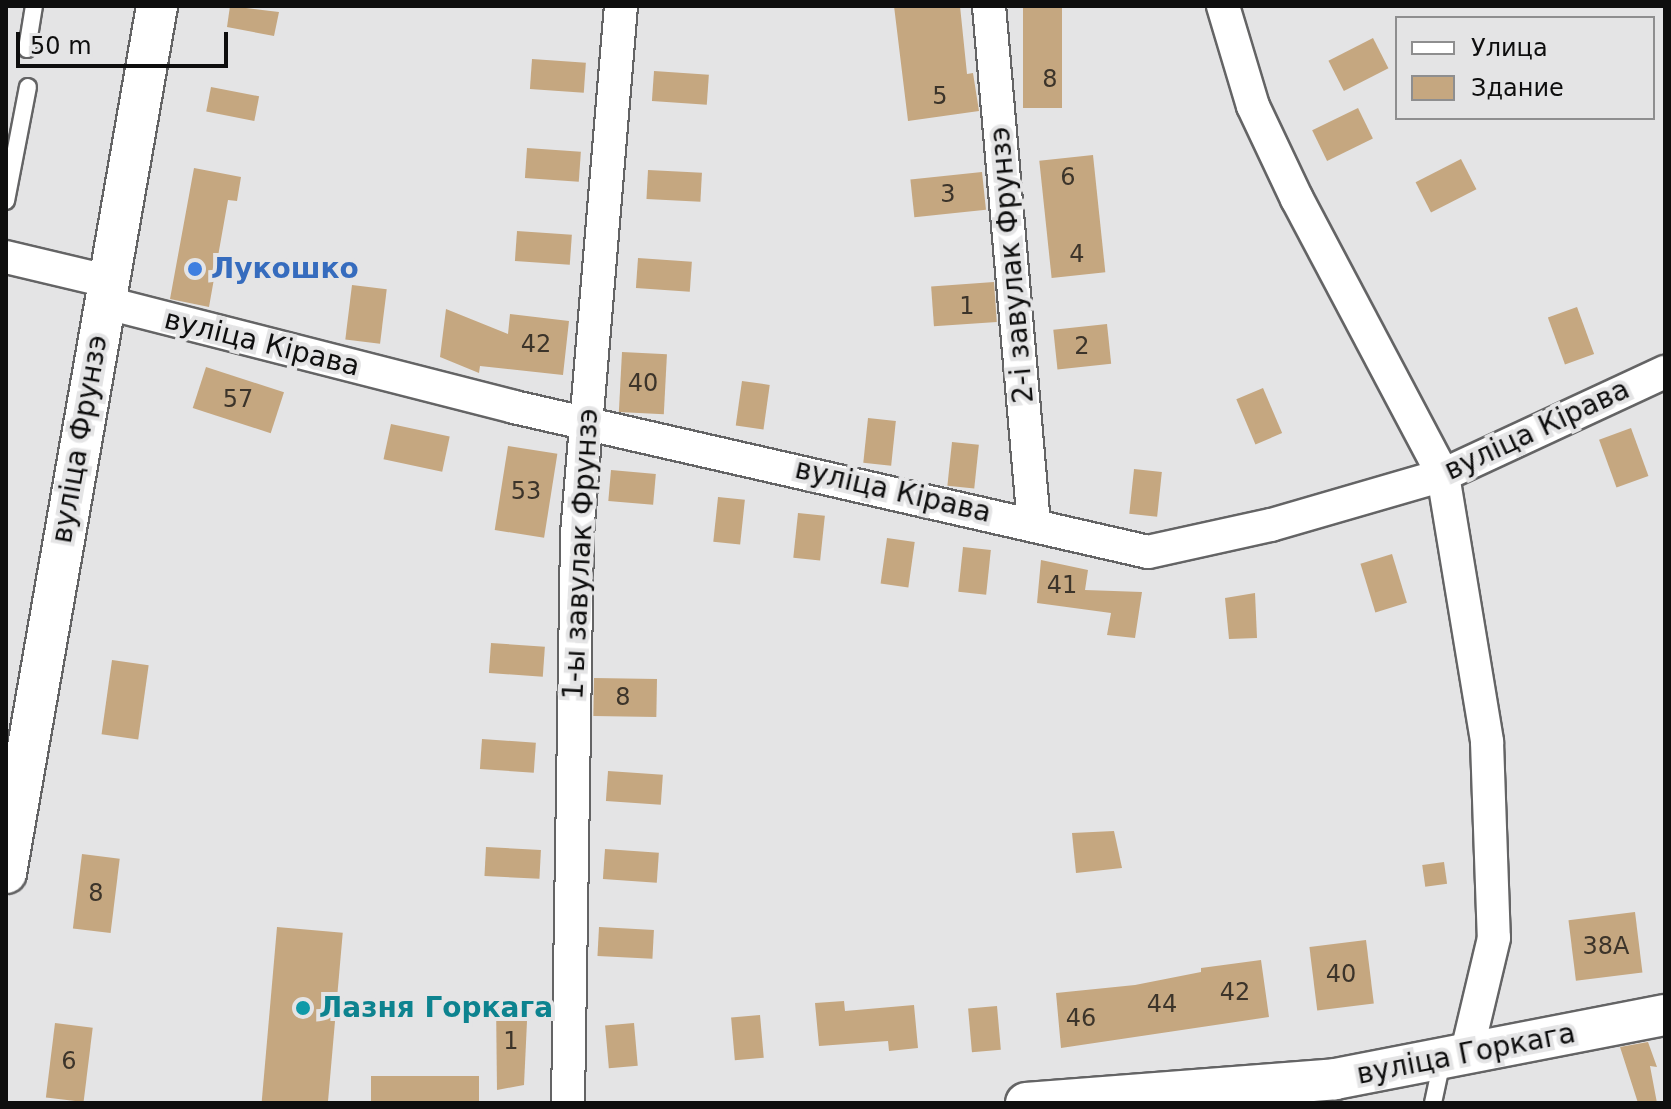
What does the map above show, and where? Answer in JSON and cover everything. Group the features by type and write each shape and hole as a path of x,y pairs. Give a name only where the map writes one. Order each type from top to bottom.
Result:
{"street":[{"name":"вуліца Фрунзэ","path":"6,873 157,6"},
{"name":"1-ы завулак Фрунзэ","path":"568,1103 577,534 621,6"},
{"name":"2-і завулак Фрунзэ","path":"989,6 1034,524"},
{"path":"1223,6 1259,120 1297,199 1443,475 1487,742 1494,938 1455,1056"},
{"name":"вуліца Кірава","path":"6,257 105,291 586,422 1148,552 1271,525 1443,475 1665,372"},
{"name":"вуліца Горкага","path":"1026,1103 1335,1079 1665,1015"}],"lane":[{"path":"27,49 34,6"},
{"path":"6,201 28,87"},
{"path":"1433,1103 1455,1056"}],"building":[{"path":"230,6 279,12 274,36 227,27"},
{"path":"894,6 960,6 967,74 973,73 979,111 908,121"},
{"path":"1023,6 1062,6 1062,108 1023,108"},
{"path":"1373,38 1388,68 1344,91 1328,61"},
{"path":"532,59 586,63 584,93 530,89"},
{"path":"654,71 709,75 707,105 652,101"},
{"path":"211,87 259,96 254,121 206,112"},
{"path":"1358,108 1373,139 1327,161 1312,130"},
{"path":"527,148 581,152 579,182 525,178"},
{"path":"1093,155 1105,272 1052,278 1039,161"},
{"path":"1461,159 1476,189 1431,212 1416,182"},
{"path":"194,168 241,177 237,201 228,200 209,307 170,299"},
{"path":"648,170 702,173 700,202 646,199"},
{"path":"982,172 986,210 914,217 910,180"},
{"path":"517,231 572,235 570,265 515,261"},
{"path":"638,258 692,262 690,292 636,288"},
{"path":"994,282 997,322 934,326 931,286"},
{"path":"352,285 387,289 380,344 345,340"},
{"path":"1577,307 1594,354 1565,365 1548,318"},
{"path":"446,309 508,334 510,314 569,321 563,375 480,366 479,373 440,357"},
{"path":"1107,324 1111,364 1057,369 1053,330"},
{"path":"622,352 667,354 664,414 619,412"},
{"path":"206,367 284,392 271,433 193,408"},
{"path":"742,381 770,385 763,429 736,426"},
{"path":"1263,388 1282,433 1255,444 1236,399"},
{"path":"868,418 896,421 891,466 863,463"},
{"path":"391,424 450,436 442,472 384,459"},
{"path":"1631,428 1648,476 1616,488 1599,440"},
{"path":"952,442 979,445 974,489 947,486"},
{"path":"508,446 557,454 544,538 495,530"},
{"path":"1134,469 1162,472 1157,517 1129,514"},
{"path":"611,470 656,474 653,505 608,501"},
{"path":"718,497 745,500 740,545 713,542"},
{"path":"798,513 825,516 820,561 793,558"},
{"path":"887,538 915,542 908,587 881,584"},
{"path":"963,547 991,550 986,595 958,592"},
{"path":"1392,554 1407,603 1375,612 1360,564"},
{"path":"1041,560 1088,570 1085,590 1142,592 1135,638 1107,635 1111,613 1037,603"},
{"path":"1255,593 1257,638 1229,639 1225,598"},
{"path":"491,643 545,647 543,677 489,673"},
{"path":"112,660 149,665 138,739 102,734"},
{"path":"594,678 657,679 656,717 593,716"},
{"path":"482,739 536,743 534,773 480,769"},
{"path":"608,771 663,775 661,805 606,801"},
{"path":"1114,831 1122,868 1076,873 1072,833"},
{"path":"486,847 541,850 539,879 484,876"},
{"path":"605,849 659,853 657,883 603,879"},
{"path":"82,854 120,859 111,933 73,928"},
{"path":"1444,862 1447,884 1425,887 1422,865"},
{"path":"1635,912 1642,973 1576,981 1568,920"},
{"name":"Лазня Горкага","path":"277,927 343,933 328,1103 262,1103"},
{"path":"599,927 654,930 652,959 597,956"},
{"path":"1366,940 1374,1004 1317,1010 1309,947"},
{"path":"1261,960 1269,1017 1061,1048 1056,993 1135,985 1201,972 1201,968"},
{"path":"496,1000 528,1000 524,1085 497,1090"},
{"path":"844,1001 845,1011 914,1005 918,1048 889,1051 888,1041 819,1046 815,1003"},
{"path":"997,1006 1001,1050 972,1052 968,1009"},
{"path":"760,1015 764,1058 735,1060 731,1018"},
{"path":"55,1023 93,1028 84,1102 46,1097"},
{"path":"634,1023 638,1066 609,1068 605,1026"},
{"path":"1648,1042 1657,1067 1650,1066 1657,1103 1638,1103 1620,1047"},
{"path":"371,1076 479,1076 479,1103 371,1103"}],"place":[{"name":"Лукошко","path":"195,269"},
{"name":"Лазня Горкага","path":"303,1008"}]}
